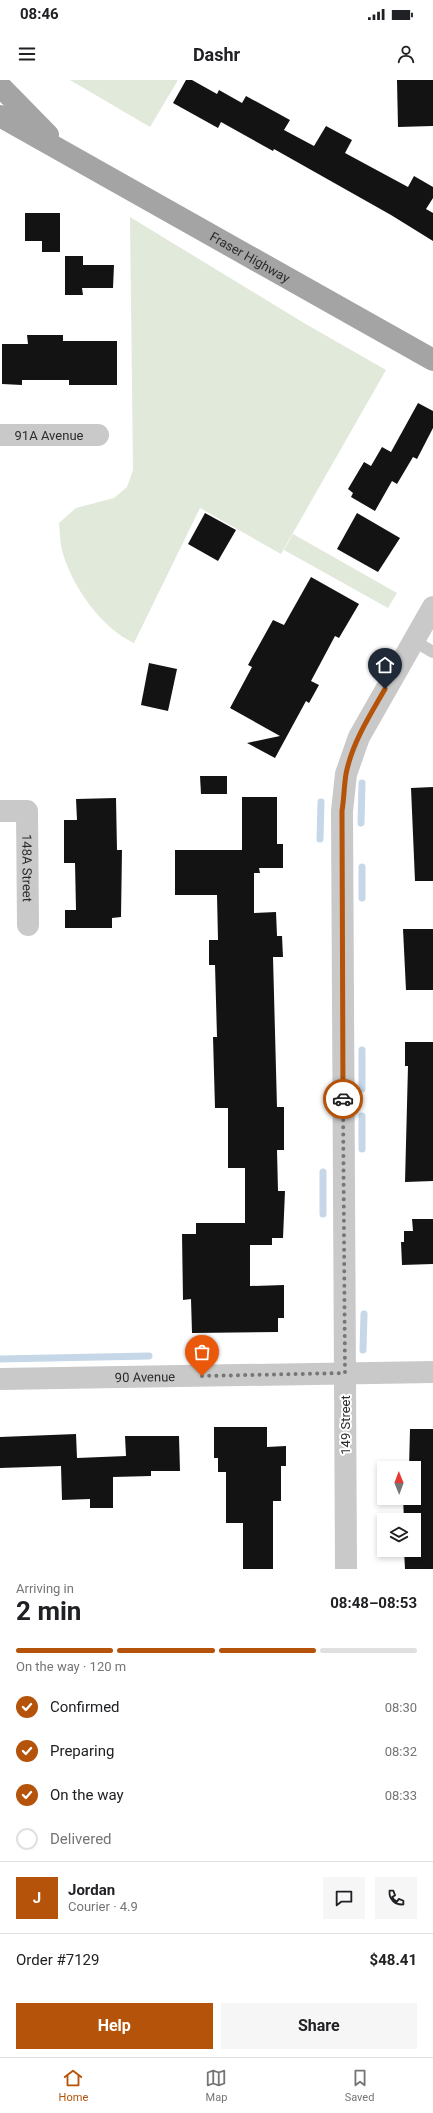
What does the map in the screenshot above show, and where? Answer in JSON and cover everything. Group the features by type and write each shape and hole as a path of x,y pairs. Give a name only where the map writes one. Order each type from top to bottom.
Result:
{"main road":[{"name":"Fraser Highway","path":"0,86 67,154"},
{"name":"Fraser Highway","path":"0,116 433,360"}],"street":[{"name":"91A Avenue","path":"0,435 98,435"},
{"name":"149 Street","path":"346,1569 342,811 346,774 359,737 370,714 433,607"},
{"name":"148A Street","path":"0,811 27,811 28,925"},
{"name":"90 Avenue","path":"0,1379 433,1372"}],"lane":[{"path":"414,641 433,652"}],"green space":[{"path":"70,80 178,80 150,127"},
{"path":"130,217 304,323 386,370 281,554 200,508 134,643 110,627 89,604 80,591 66,563 60,540 59,523 76,508 114,498 127,487 133,470"},
{"path":"293,534 397,593 388,608 284,550"}],"building":[{"path":"186,80 192,80 217,94 219,90 242,103 246,96 290,120 284,130 314,146 326,126 352,140 345,153 408,187 414,176 433,187 433,198 426,209 433,213 433,241 391,215 274,149 273,151 221,122 218,128 173,103"},
{"path":"397,80 433,80 433,126 398,127"},
{"path":"25,213 60,213 60,252 42,252 42,241 25,241"},
{"path":"65,256 83,256 83,265 114,265 113,288 82,288 83,295 65,295"},
{"path":"27,335 63,335 63,341 117,341 117,385 69,385 69,380 22,380 22,385 2,384 2,344 28,344"},
{"path":"418,403 433,411 433,428 417,459 413,457 397,484 392,481 375,511 351,497 353,493 348,489 364,462 371,466 382,447 391,452"},
{"path":"205,513 236,530 218,561 188,544"},
{"path":"357,513 400,538 378,572 337,549"},
{"path":"311,577 359,604 339,638 335,636 311,681 319,685 309,703 306,701 275,758 247,743 280,736 230,708 252,667 248,665 273,620 284,625"},
{"path":"149,663 177,669 168,711 141,705"},
{"path":"200,776 227,776 227,794 201,794"},
{"path":"433,787 433,881 415,881 411,788"},
{"path":"242,797 277,797 277,844 283,844 283,868 259,868 260,873 254,873 254,913 276,912 277,936 282,936 283,957 273,957 277,1107 284,1107 284,1150 277,1150 278,1191 285,1191 283,1238 272,1238 272,1245 250,1245 250,1286 284,1285 284,1318 278,1318 278,1332 192,1333 191,1299 183,1300 182,1234 196,1234 196,1223 245,1223 245,1168 228,1168 228,1108 215,1108 213,1037 217,1037 215,965 209,965 209,940 218,940 217,895 175,895 175,850 242,850"},
{"path":"116,798 117,850 122,850 121,917 112,918 112,928 65,928 65,910 76,910 75,863 64,863 64,820 77,820 76,799"},
{"path":"403,929 433,929 433,990 406,990"},
{"path":"405,1042 433,1042 433,1181 405,1182 408,1066 405,1066"},
{"path":"412,1219 433,1219 433,1264 402,1265 401,1242 404,1242 404,1231 413,1231"},
{"path":"214,1427 267,1427 267,1447 286,1446 286,1466 281,1466 281,1501 273,1501 273,1569 243,1569 243,1523 226,1523 226,1472 218,1472 218,1458 214,1458"},
{"path":"410,1429 433,1429 433,1569 405,1569 404,1557 421,1557 421,1513 404,1513 403,1505 421,1505 421,1461 409,1461"},
{"path":"76,1434 77,1458 126,1456 125,1436 179,1436 180,1471 151,1471 151,1476 113,1477 113,1508 90,1508 90,1499 62,1500 61,1466 0,1468 0,1437"}],"waterway":[{"path":"361,823 362,783"},
{"path":"320,839 321,802"},
{"path":"362,867 362,898"},
{"path":"362,1050 362,1089"},
{"path":"362,1116 362,1149"},
{"path":"323,1172 323,1214"},
{"path":"363,1350 364,1314"},
{"path":"0,1359 149,1356"}],"way so far":[{"path":"202,1376 345,1373 343,1099"}],"route":[{"path":"343,1099 342,811 346,774 350,760 370,714 385,689"}]}
